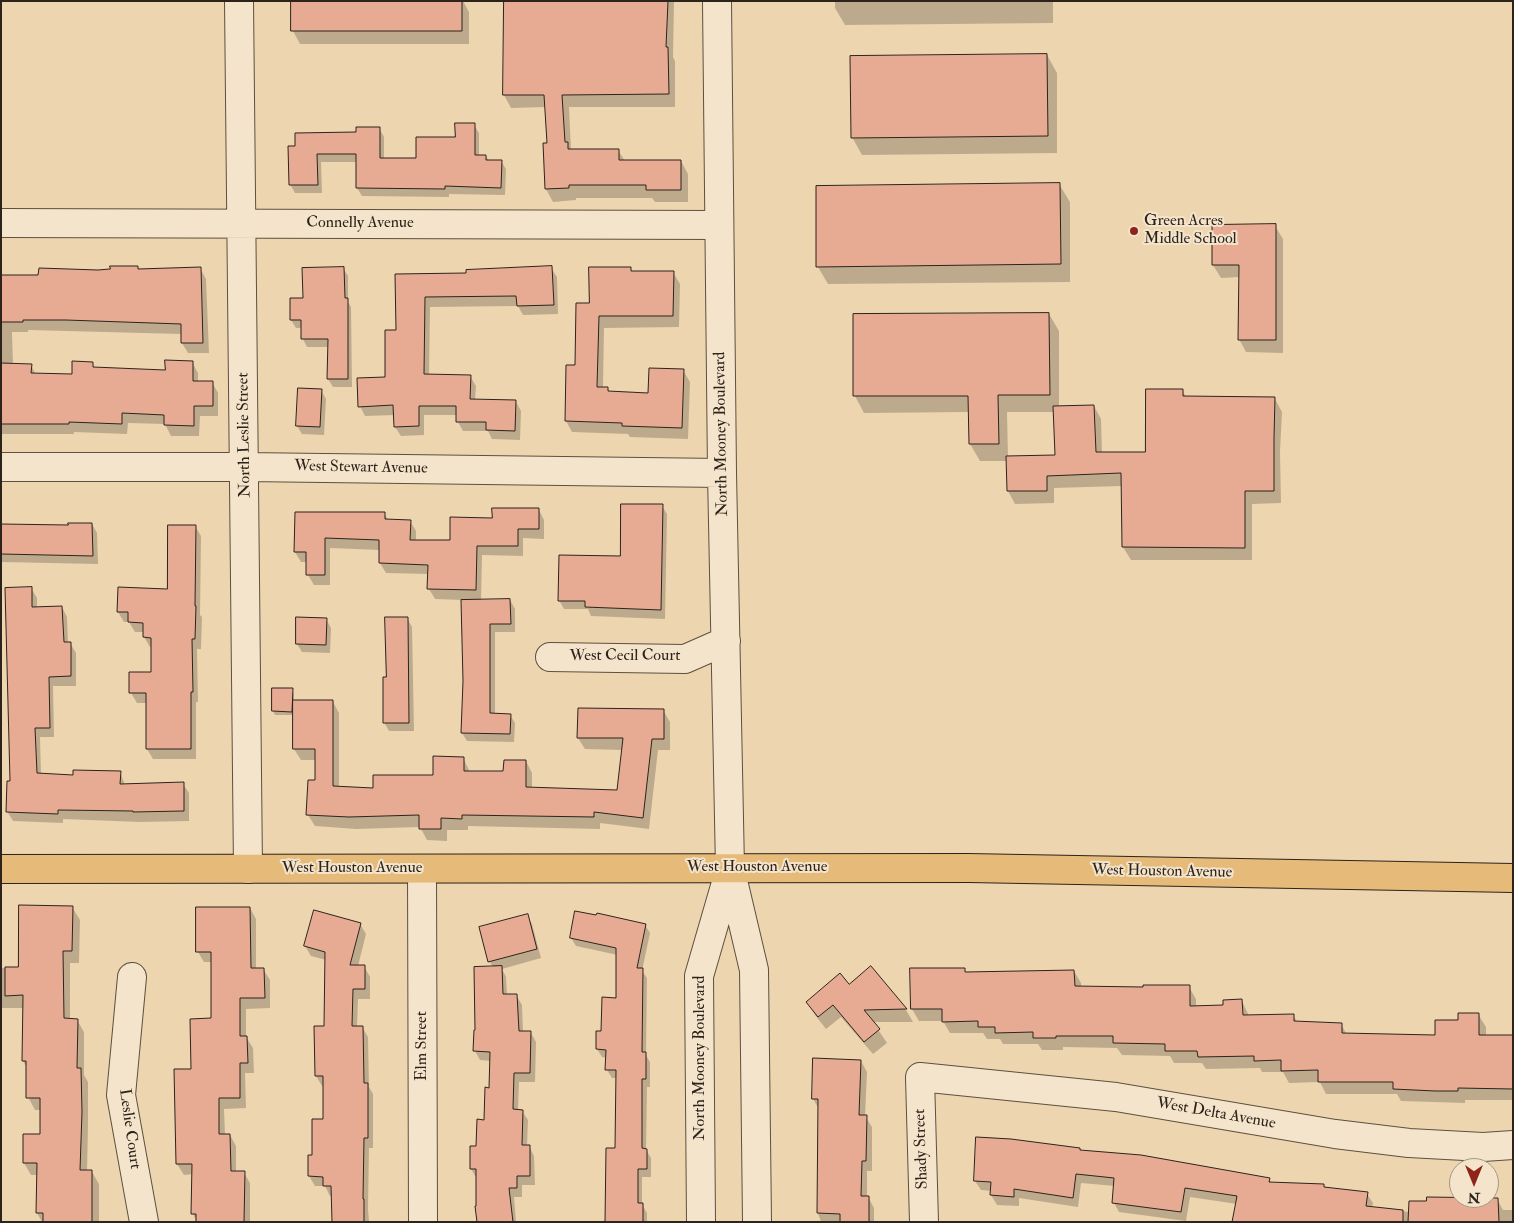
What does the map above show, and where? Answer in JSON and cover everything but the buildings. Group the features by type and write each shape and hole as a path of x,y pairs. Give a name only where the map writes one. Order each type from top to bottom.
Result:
{"main road":[{"name":"West Houston Avenue","path":"1,869 978,868 1513,878"}],"street":[{"name":"North Leslie Street","path":"239,1 248,869"},
{"name":"North Mooney Boulevard","path":"718,1 722,473 730,868 754,970 757,1222"},
{"name":"Connelly Avenue","path":"1,223 719,225"},
{"name":"West Stewart Avenue","path":"1,467 245,467 722,473"},
{"name":"West Cecil Court","path":"550,657 685,659 726,641"},
{"name":"North Mooney Boulevard","path":"701,1222 699,976 730,868"},
{"name":"Elm Street","path":"422,869 423,1222"},
{"name":"Leslie Court","path":"132,977 121,1095 144,1222"},
{"name":"West Delta Avenue","path":"920,1077 1116,1097 1335,1134 1409,1143 1483,1147 1513,1145"},
{"name":"Shady Street","path":"920,1077 924,1222"}],"place":[{"name":"Green Acres Middle School","path":"1134,231"}]}
